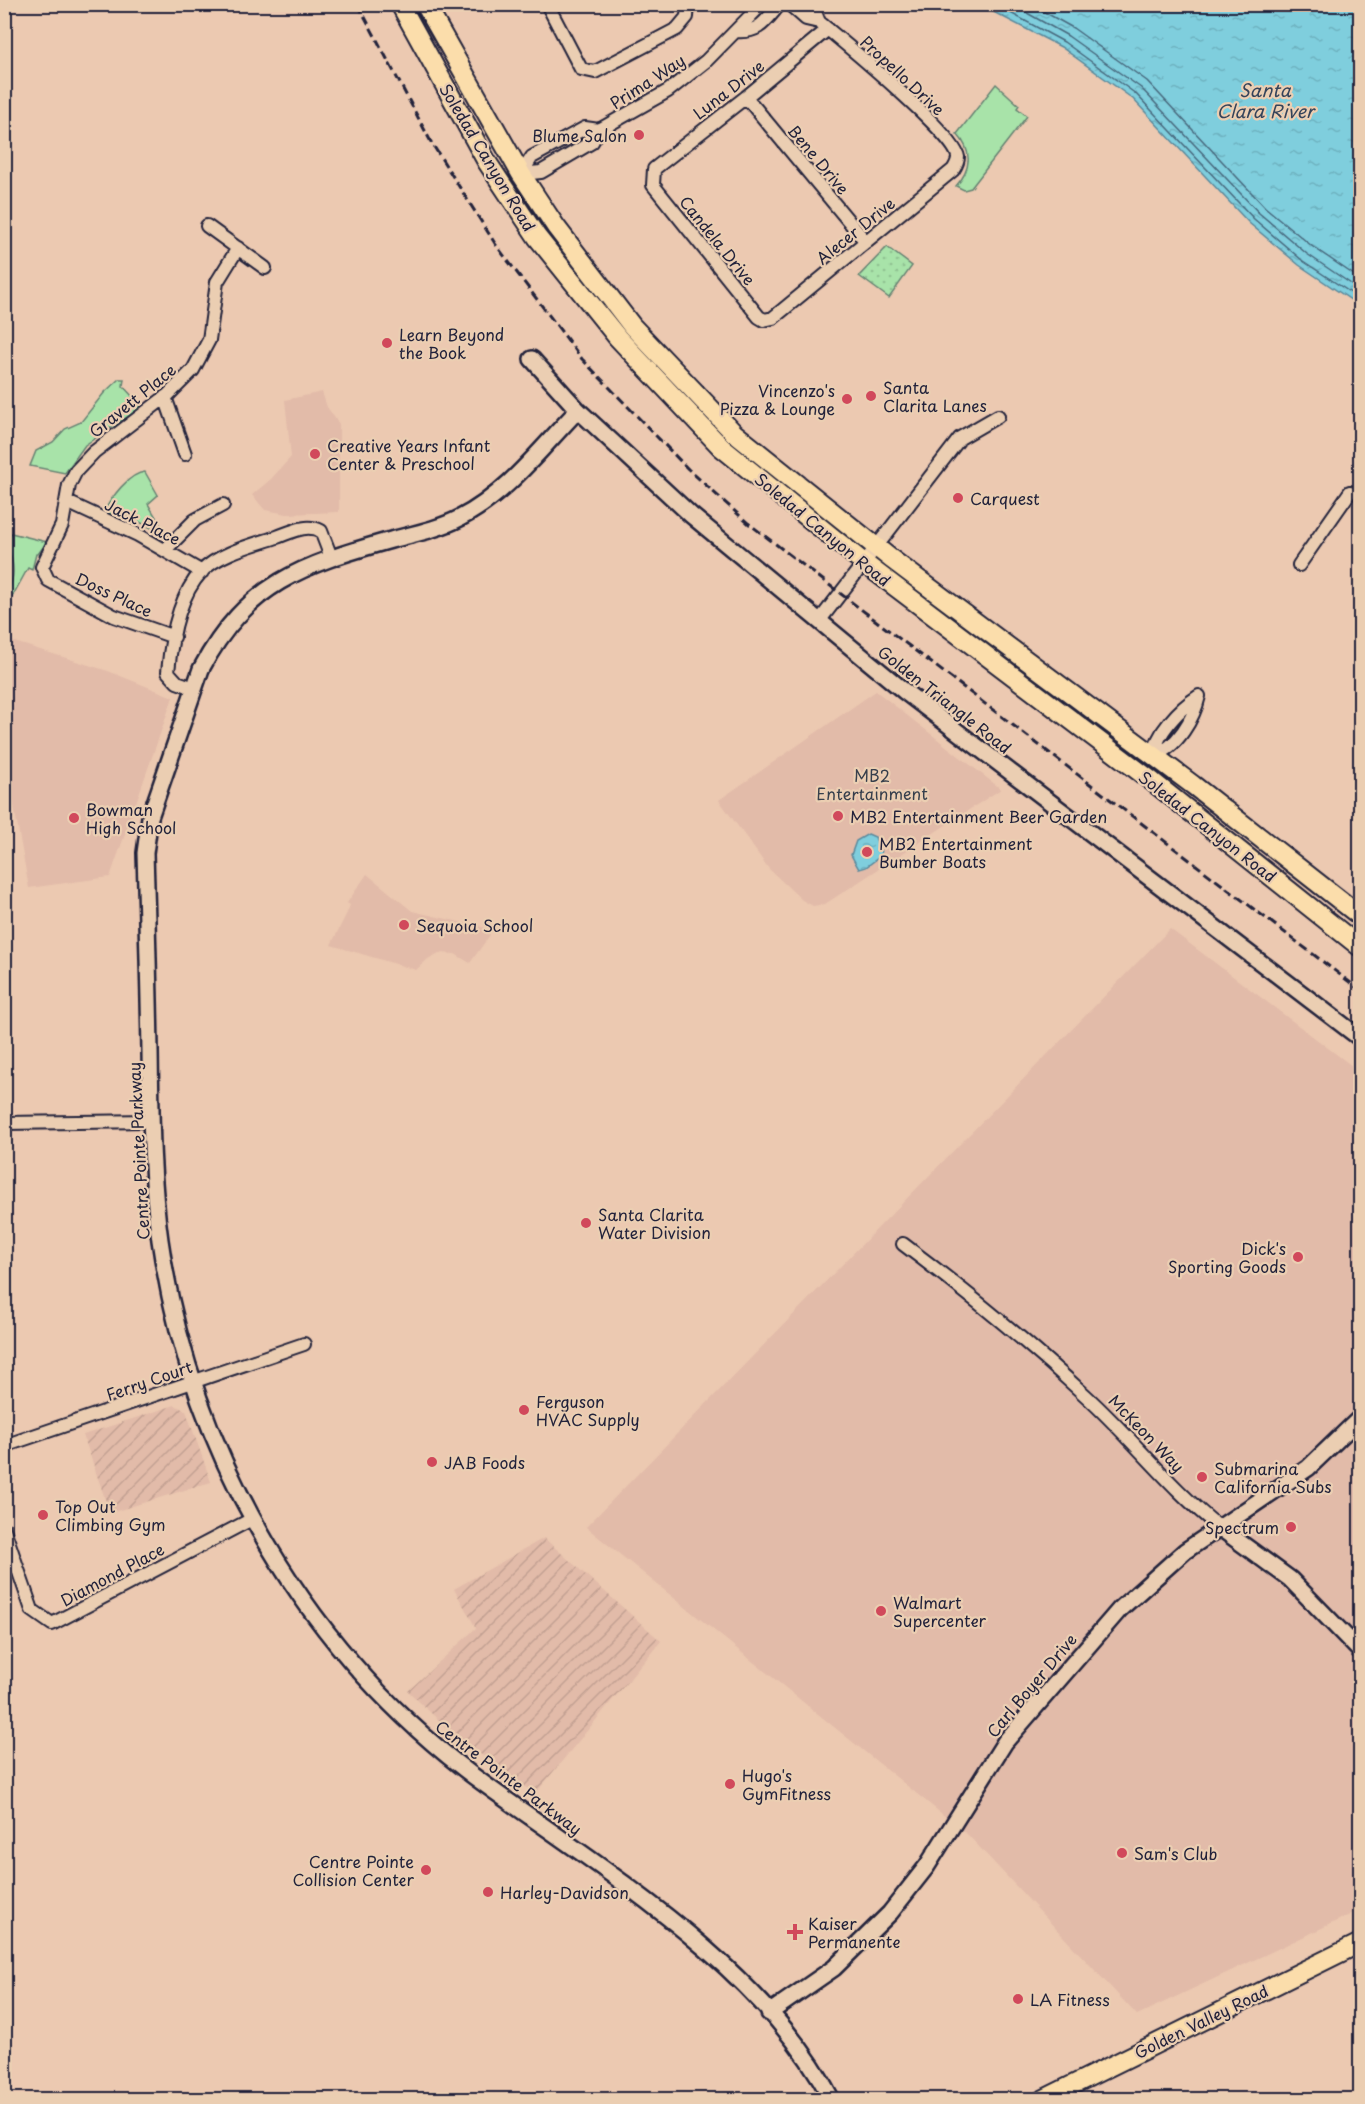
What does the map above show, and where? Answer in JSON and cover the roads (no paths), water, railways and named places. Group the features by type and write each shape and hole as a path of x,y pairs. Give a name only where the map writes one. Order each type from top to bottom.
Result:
{"main road":[{"name":"Soledad Canyon Road","path":"400,4 502,184 537,237 618,338 721,447 864,563 1153,782 1360,947"},
{"name":"Soledad Canyon Road","path":"425,4 521,174 556,227 632,326 734,433 876,547 1154,755 1360,916"},
{"path":"502,184 521,174"},
{"path":"1053,708 1077,715 1133,757 1149,759 1154,755"},
{"path":"1154,755 1156,770 1162,778 1254,852 1283,878 1292,892"},
{"name":"Golden Valley Road","path":"1042,2100 1360,1943"}],"street":[{"path":"547,4 581,69 595,72 677,28 687,17 688,4"},
{"name":"Prima Way","path":"521,174 541,172 592,142 598,130 668,91 706,61 762,4"},
{"path":"736,31 749,32 759,28 780,4"},
{"name":"Propello Drive","path":"789,4 806,19 823,26"},
{"name":"Propello Drive","path":"807,4 823,26 924,116 952,145 958,158"},
{"name":"Luna Drive","path":"652,176 654,169 746,98 823,26"},
{"name":"Bene Drive","path":"746,98 866,242"},
{"name":"Alecer Drive","path":"764,320 773,318 953,170 958,158"},
{"name":"Candela Drive","path":"652,176 653,185 759,317 764,320"},
{"path":"207,226 265,268"},
{"name":"Gravett Place","path":"44,575 43,561 57,537 67,502 69,485 76,471 93,452 165,397 194,370 209,340 217,282 238,248"},
{"name":"Golden Triangle Road","path":"532,359 578,410 691,515 904,691 1360,1038"},
{"path":"165,397 185,454"},
{"name":"Centre Pointe Parkway","path":"578,410 504,486 476,509 444,525 332,557 284,578 250,603 211,651 194,688 153,808 147,835 151,1121 160,1239 174,1313 194,1383 227,1468 252,1519 320,1622 351,1661 402,1714 464,1769 673,1922 722,1966 769,2013 800,2049 832,2100"},
{"path":"820,620 960,438 998,416"},
{"path":"1299,566 1350,492"},
{"name":"Jack Place","path":"67,502 165,550 202,572"},
{"path":"165,550 195,520 223,506"},
{"path":"194,688 177,682 168,672 180,610 188,591 202,572 238,550 307,527 321,531 332,557"},
{"name":"Doss Place","path":"44,575 48,580 114,616 174,636"},
{"path":"1199,696 1195,714 1165,752 1154,755 1155,744 1185,705 1199,696"},
{"path":"4,1124 151,1121"},
{"name":"McKeon Way","path":"903,1245 954,1281 1086,1395 1179,1492 1220,1527 1290,1579 1360,1652"},
{"name":"Ferry Court","path":"4,1446 304,1344"},
{"name":"Carl Boyer Drive","path":"769,2013 834,1968 877,1927 927,1866 983,1774 1023,1719 1134,1594 1185,1551 1308,1468 1360,1418"},
{"name":"Diamond Place","path":"4,1529 32,1610 52,1624 252,1519"}],"water":[{"name":"Santa Clara River","path":"980,5 1360,5 1360,306 1299,265 1249,223 1133,99 1061,47"},
{"name":"MB2 Entertainment Bumber Boats","path":"868,834 875,837 882,855 866,867 859,869 851,855 856,841"}],"railway":[{"path":"358,4 431,142 496,245 582,359 688,469 748,523 1360,990"}],"place":[{"name":"Blume Salon","path":"639,135"},
{"name":"Learn Beyond the Book","path":"387,343"},
{"name":"Santa Clarita Lanes","path":"871,396"},
{"name":"Vincenzo's Pizza & Lounge","path":"847,399"},
{"name":"Creative Years Infant Center & Preschool","path":"315,454"},
{"name":"Carquest","path":"958,498"},
{"name":"MB2 Entertainment Beer Garden","path":"838,816"},
{"name":"Bowman High School","path":"74,818"},
{"name":"MB2 Entertainment Bumber Boats","path":"867,852"},
{"name":"Sequoia School","path":"404,925"},
{"name":"Santa Clarita Water Division","path":"586,1223"},
{"name":"Dick's Sporting Goods","path":"1298,1257"},
{"name":"Ferguson HVAC Supply","path":"524,1410"},
{"name":"JAB Foods","path":"432,1462"},
{"name":"Submarina California Subs","path":"1202,1477"},
{"name":"Top Out Climbing Gym","path":"43,1515"},
{"name":"Spectrum","path":"1291,1527"},
{"name":"Walmart Supercenter","path":"881,1611"},
{"name":"Hugo's GymFitness","path":"730,1784"},
{"name":"Sam's Club","path":"1122,1853"},
{"name":"Centre Pointe Collision Center","path":"426,1870"},
{"name":"Harley-Davidson","path":"488,1892"},
{"name":"Kaiser Permanente","path":"795,1932"},
{"name":"LA Fitness","path":"1018,1999"}],"park label":[{"name":"MB2 Entertainment","path":"872,784"}]}
